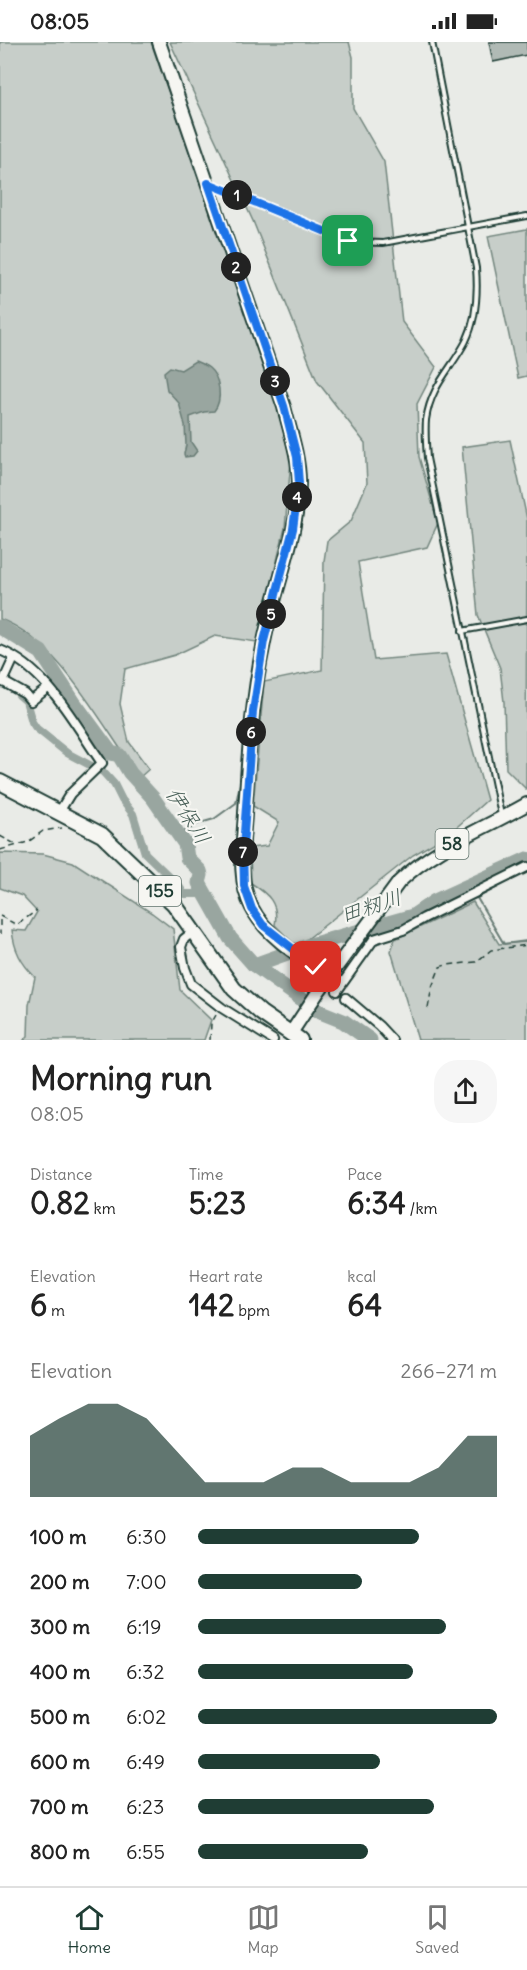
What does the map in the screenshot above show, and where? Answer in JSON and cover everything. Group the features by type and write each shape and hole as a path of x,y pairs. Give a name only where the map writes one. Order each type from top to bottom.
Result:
{"highway":[{"name":"155","path":"0,782 102,835 174,904 234,989 261,1013 295,1033"}],"main road":[{"path":"159,42 284,406 297,457 299,483 293,529 264,641 253,711 243,847 243,875 247,897 263,925 330,976"},
{"name":"58","path":"295,1033 330,976 387,897 407,874 434,854 527,804"}],"street":[{"path":"0,650 14,657 42,680 102,763 70,794 65,815"},
{"path":"14,657 2,681 31,700 48,688"},
{"path":"337,991 374,939 404,930 527,867"},
{"path":"194,931 184,939 181,948 188,978 196,990 273,1040"},
{"path":"346,998 392,1040"}],"lane":[{"path":"432,42 468,227 477,286 475,316 466,341 442,376 426,419 427,458 502,819"},
{"path":"208,183 348,241 383,243 527,216"},
{"path":"462,631 527,619"}],"path":[{"path":"0,850 28,842 43,831 64,827 65,815"},
{"path":"0,836 16,844"},
{"path":"0,916 17,925 37,910"},
{"path":"0,920 0,934"},
{"path":"428,1008 434,979 440,968 446,965 476,962 491,950 527,945"},
{"path":"210,1040 211,1024 222,1008"}],"shaded area":[{"path":"0,42 151,42 272,387 291,461 285,528 257,642 215,636 175,655 125,669 120,704 129,742 149,769 140,777 79,688 61,666 42,646 22,630 0,619"},
{"path":"170,42 349,42 353,57 353,108 384,162 402,322 436,367 417,404 419,457 438,523 427,547 358,562 374,660 446,654 487,800 449,834 413,855 301,944 293,943 275,925 274,905 262,891 251,883 250,848 267,846 279,822 253,806 264,682 322,670 324,561 327,541 351,521 367,483 365,443 317,381 253,221"},
{"path":"527,229 527,376 518,378 488,236"},
{"path":"195,361 207,367 216,377 219,401 214,411 190,417 191,442 197,451 193,456 185,457 185,425 179,403 167,390 164,372 170,367 181,370"},
{"path":"510,440 527,519 526,789 506,769 504,702 500,668 478,615 462,447"},
{"path":"0,853 43,854 73,862 173,929 180,990 211,1020 204,1040 24,1040 28,1036 29,1005 35,977 19,956 12,930 26,931 37,912 22,896 0,888"},
{"path":"473,902 499,944 527,942 527,1040 418,1040 391,951 395,939"}],"building":[{"path":"489,42 527,42 527,55 493,62"}],"waterway":[{"name":"伊保川","path":"0,627 41,652 111,753 119,755 130,773 153,798 185,844 187,858 200,871 199,883 230,938 254,965 318,1011 343,1021 370,1040"},
{"path":"19,695 26,701 36,728 67,753 103,772 114,784 122,800 133,814 145,853 179,886 184,894 205,894"},
{"path":"176,831 187,831 197,824 214,819 236,803 242,774"},
{"name":"田籾川","path":"254,965 307,946 413,916 435,901 527,859"},
{"path":"469,899 477,898 526,872"},
{"path":"477,898 504,944 527,941"}],"route":[{"path":"316,967 263,925 252,909 244,886 243,847 253,711 264,641 293,529 299,483 297,457 284,406 208,183 348,241"}]}
